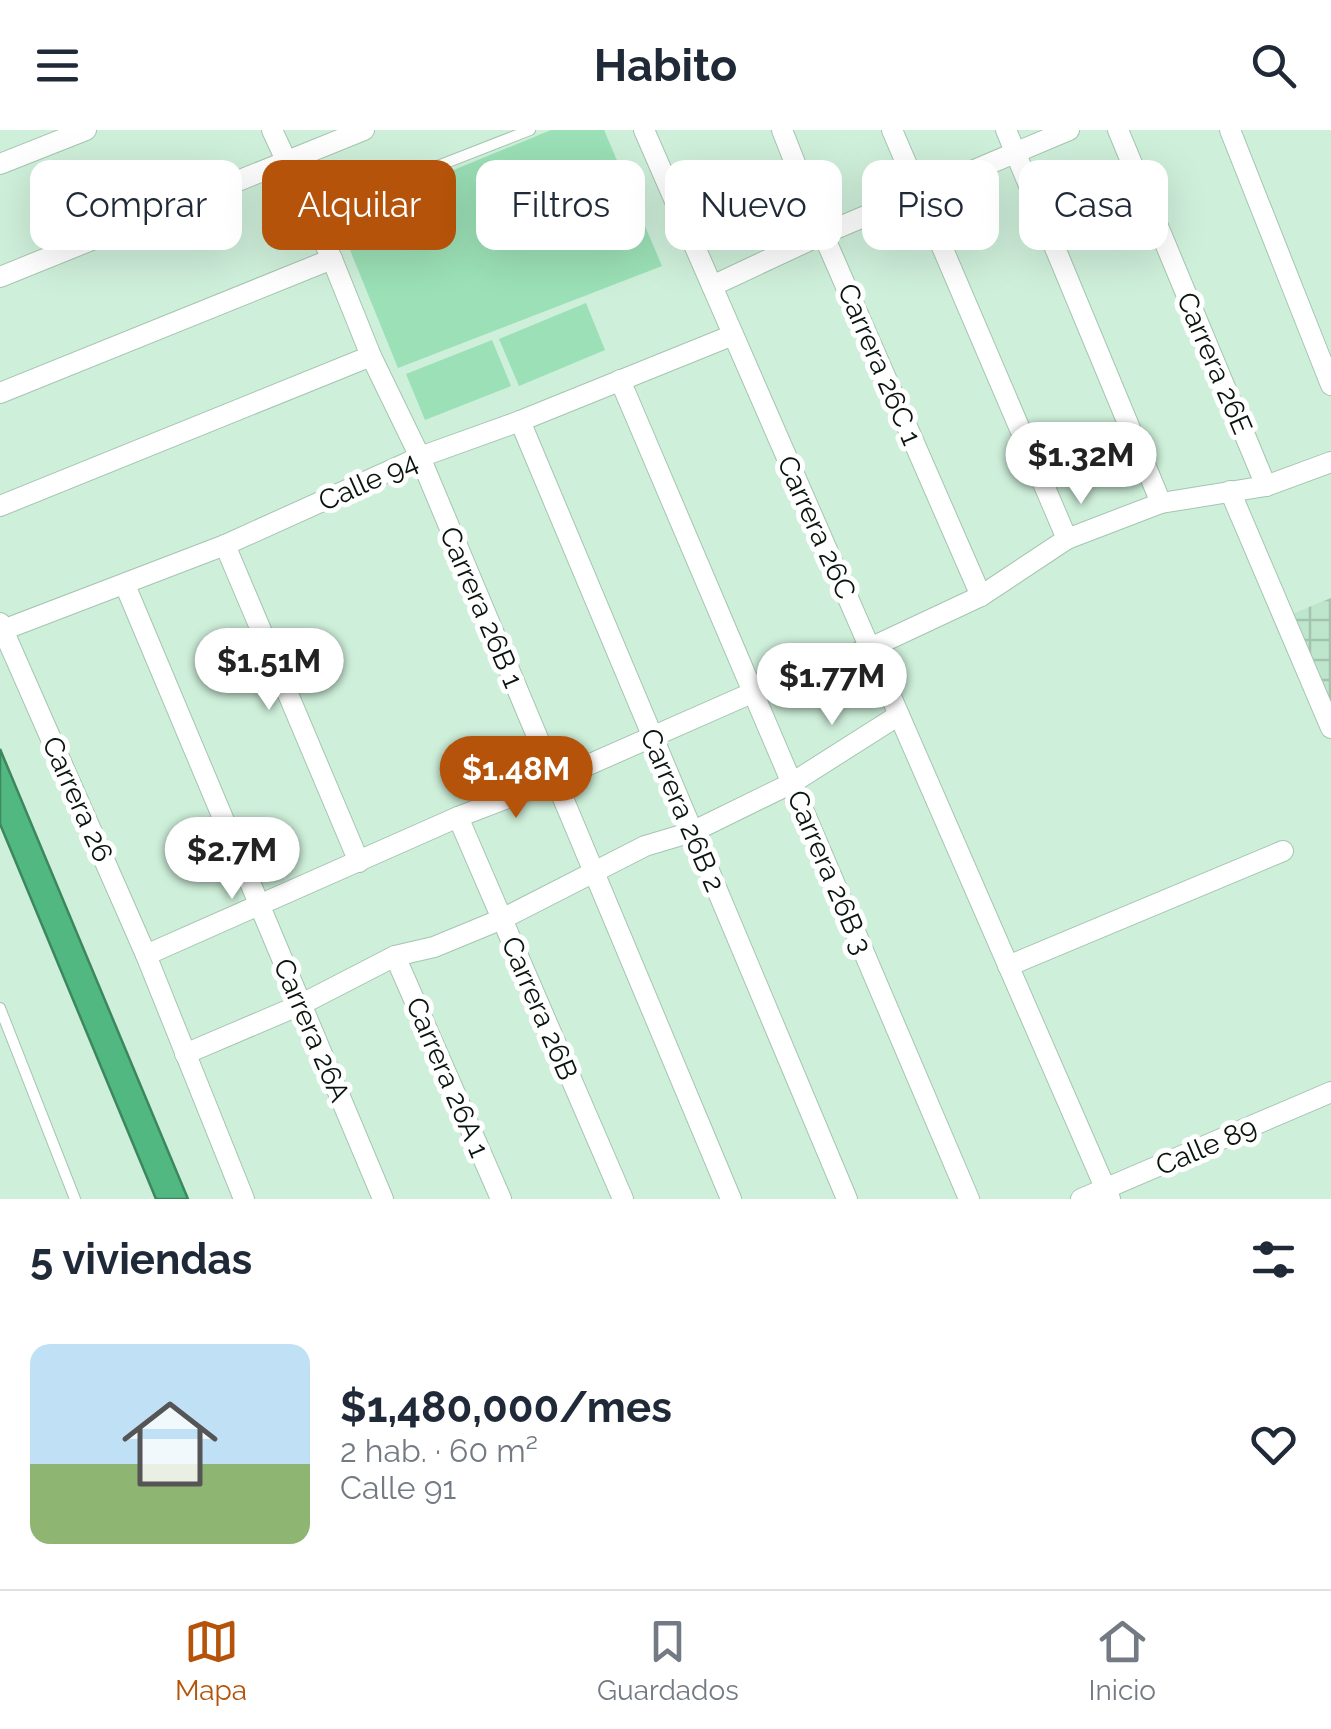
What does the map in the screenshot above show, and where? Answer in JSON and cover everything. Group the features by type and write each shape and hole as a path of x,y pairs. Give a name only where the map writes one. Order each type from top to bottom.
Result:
{"street":[{"path":"0,164 86,130"},
{"name":"Carrera 26B 1","path":"272,130 286,160"},
{"path":"289,160 364,130"},
{"name":"Carrera 26C","path":"644,130 1108,1194"},
{"name":"Carrera 26C 1","path":"782,130 794,160"},
{"path":"892,130 904,160"},
{"path":"1006,130 1161,502"},
{"path":"998,160 1070,130"},
{"name":"Carrera 26E","path":"1118,130 1266,486"},
{"path":"1230,130 1331,386"},
{"path":"0,276 262,171"},
{"name":"Carrera 26B 1","path":"327,250 371,356 420,457 731,1199"},
{"path":"712,286 789,250"},
{"name":"Carrera 26C 1","path":"830,250 981,596"},
{"path":"942,250 1068,539"},
{"path":"0,393 332,260"},
{"name":"Calle 94","path":"2,626 125,585 225,545 420,457 733,335"},
{"path":"0,506 371,356"},
{"name":"Carrera 26B 3","path":"620,380 969,1199"},
{"name":"Carrera 26B 2","path":"520,421 847,1199"},
{"path":"146,955 754,692 870,648 981,596 1068,539 1161,502 1266,486 1331,462"},
{"path":"1230,491 1331,728"},
{"path":"225,545 358,862"},
{"name":"Carrera 26A","path":"125,585 383,1199"},
{"name":"Carrera 26","path":"2,626 146,955 244,1199"},
{"path":"185,1054 300,1005 396,956 434,948 502,919 645,846 692,832 792,783 899,716"},
{"name":"Carrera 26B","path":"458,818 623,1199"},
{"path":"1008,966 1282,851"},
{"name":"Carrera 26A 1","path":"396,956 500,1199"},
{"name":"Calle 89","path":"1081,1199 1108,1194 1331,1092"}],"lane":[{"path":"453,160 530,130"},
{"path":"0,1008 75,1199"}],"shaded area":[{"path":"551,130 604,130 617,160 478,160"},
{"path":"476,161 476,250 645,250 645,226 662,266 398,368 350,250 456,250 456,169"},
{"path":"586,303 605,350 519,386 499,339"},
{"path":"492,340 511,386 425,420 406,374"},
{"path":"1331,598 1331,728 1285,617"},
{"path":"0,749 188,1199 156,1199 0,824"}]}
